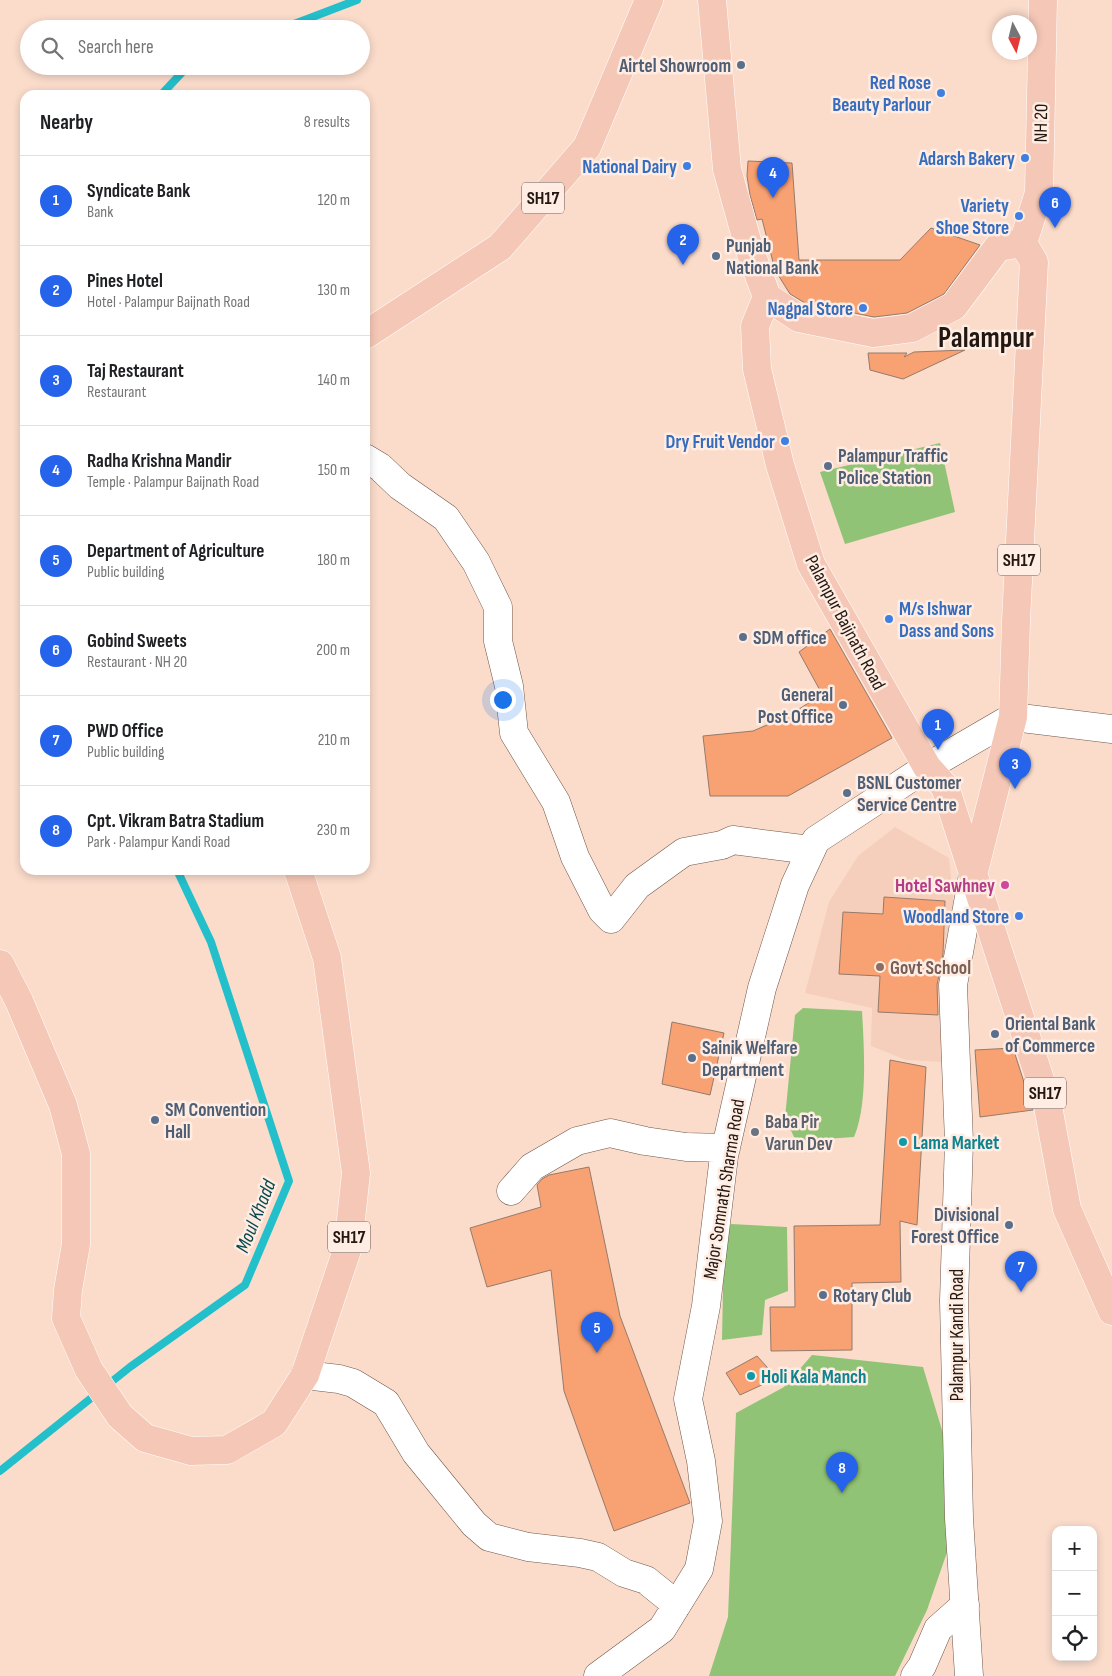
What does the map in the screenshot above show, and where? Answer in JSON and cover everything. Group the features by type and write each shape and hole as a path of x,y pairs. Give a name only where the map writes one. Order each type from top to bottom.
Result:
{"main road":[{"name":"SH17","path":"370,332 500,247 587,147 649,0"},
{"path":"712,0 727,169 749,248 767,297 799,318 872,333 912,328 954,306 998,247 1023,243"},
{"name":"NH 20","path":"1023,243 1039,193 1043,0"},
{"name":"SH17","path":"1023,243 1034,262 1013,717 973,875 1047,1101 1067,1209 1112,1311"},
{"name":"Palampur Baijnath Road","path":"767,297 755,326 758,369 780,466 812,564 927,767 945,787 973,875"},
{"name":"SH17","path":"0,964 19,1001 63,1105 76,1154 76,1244 68,1290 66,1318 88,1370 120,1416 145,1438 191,1451 227,1450 274,1423 305,1375 348,1247 356,1173 327,958 300,875"}],"street":[{"path":"370,461 380,467 400,486 446,518 476,562 498,607 498,641 509,686 514,733 556,802 575,857 602,910 611,919 637,886 684,852 722,845 733,840 810,850"},
{"path":"1013,717 1112,729"},
{"name":"Major Somnath Sharma Road","path":"598,1676 662,1629 699,1569 708,1522 701,1461 688,1399 706,1306 726,1148 762,988 795,885 810,850 816,840 927,767 1013,717"},
{"name":"Palampur Kandi Road","path":"969,1676 959,1518 954,1311 959,1142 953,985 973,875"},
{"path":"512,1191 532,1167 577,1141 610,1133 645,1141 686,1147 726,1148"},
{"path":"305,1375 339,1379 353,1383 386,1403 416,1454 474,1524 489,1537 528,1547 598,1557 624,1572 646,1580 677,1605"},
{"path":"915,1676 922,1666 938,1628 965,1605"}],"shaded area":[{"name":"Govt School","path":"895,827 949,858 954,906 944,1062 906,1060 871,1046 872,1008 805,993 829,902 858,856"}],"green space":[{"path":"940,443 955,512 845,544 820,472"},
{"path":"803,1008 862,1011 863,1093 854,1137 796,1141 785,1118 795,1015"},
{"path":"731,1224 787,1227 788,1291 765,1300 762,1335 722,1340 724,1239"},
{"path":"812,1355 923,1367 948,1450 953,1535 927,1610 895,1676 709,1676 728,1617 736,1413 784,1387"}],"building":[{"path":"748,161 792,163 799,260 900,260 931,228 980,245 944,294 907,313 874,317 805,303 790,294 775,270 762,219 757,220 750,195 747,176"},
{"path":"965,350 903,379 870,370 868,353 907,353 904,357 914,352"},
{"name":"General Post Office","path":"830,629 892,738 788,796 710,796 703,736 753,731 790,715 822,694 799,652"},
{"path":"884,897 945,901 943,954 937,985 938,1015 878,1012 880,976 839,974 843,912 883,914"},
{"name":"Sainik Welfare Department","path":"672,1022 724,1033 710,1095 662,1084"},
{"path":"1013,1048 1033,1110 980,1117 975,1050"},
{"name":"Rotary Club","path":"890,1060 926,1067 917,1225 900,1221 901,1282 852,1283 852,1350 771,1351 770,1307 795,1307 794,1226 880,1225"},
{"path":"589,1167 620,1316 690,1503 614,1531 564,1391 551,1270 487,1287 470,1228 541,1207 537,1185 542,1179 549,1175"},
{"name":"Holi Kala Manch","path":"757,1356 777,1378 740,1395 726,1373"}],"waterway":[{"name":"Moul Khadd","path":"305,20 357,0"},
{"name":"Moul Khadd","path":"166,90 180,75"},
{"name":"Moul Khadd","path":"0,1471 130,1367 245,1285 289,1181 211,942 179,875"}],"place":[{"name":"Airtel Showroom","path":"741,65"},
{"name":"Red Rose Beauty Parlour","path":"941,93"},
{"name":"Adarsh Bakery","path":"1025,158"},
{"name":"National Dairy","path":"687,166"},
{"name":"Radha Krishna Mandir","path":"773,198"},
{"name":"Variety Shoe Store","path":"1019,216"},
{"name":"Gobind Sweets","path":"1055,228"},
{"name":"Punjab National Bank","path":"716,256"},
{"name":"Pines Hotel","path":"683,265"},
{"name":"Nagpal Store","path":"863,308"},
{"name":"Dry Fruit Vendor","path":"785,441"},
{"name":"Palampur Traffic Police Station","path":"828,466"},
{"name":"M/s Ishwar Dass and Sons","path":"889,619"},
{"name":"SDM office","path":"743,637"},
{"name":"General Post Office","path":"843,705"},
{"name":"Syndicate Bank","path":"938,750"},
{"name":"Taj Restaurant","path":"1015,789"},
{"name":"BSNL Customer Service Centre","path":"847,793"},
{"name":"Hotel Sawhney","path":"1005,885"},
{"name":"Woodland Store","path":"1019,916"},
{"name":"Govt School","path":"880,967"},
{"name":"Oriental Bank of Commerce","path":"995,1034"},
{"name":"Sainik Welfare Department","path":"692,1058"},
{"name":"SM Convention Hall","path":"155,1120"},
{"name":"Baba Pir Varun Dev","path":"755,1132"},
{"name":"Lama Market","path":"903,1142"},
{"name":"Divisional Forest Office","path":"1009,1225"},
{"name":"PWD Office","path":"1021,1292"},
{"name":"Rotary Club","path":"823,1295"},
{"name":"Department of Agriculture","path":"597,1353"},
{"name":"Holi Kala Manch","path":"751,1376"},
{"name":"Cpt. Vikram Batra Stadium","path":"842,1493"}],"district":[{"name":"Palampur","path":"986,337"}]}
